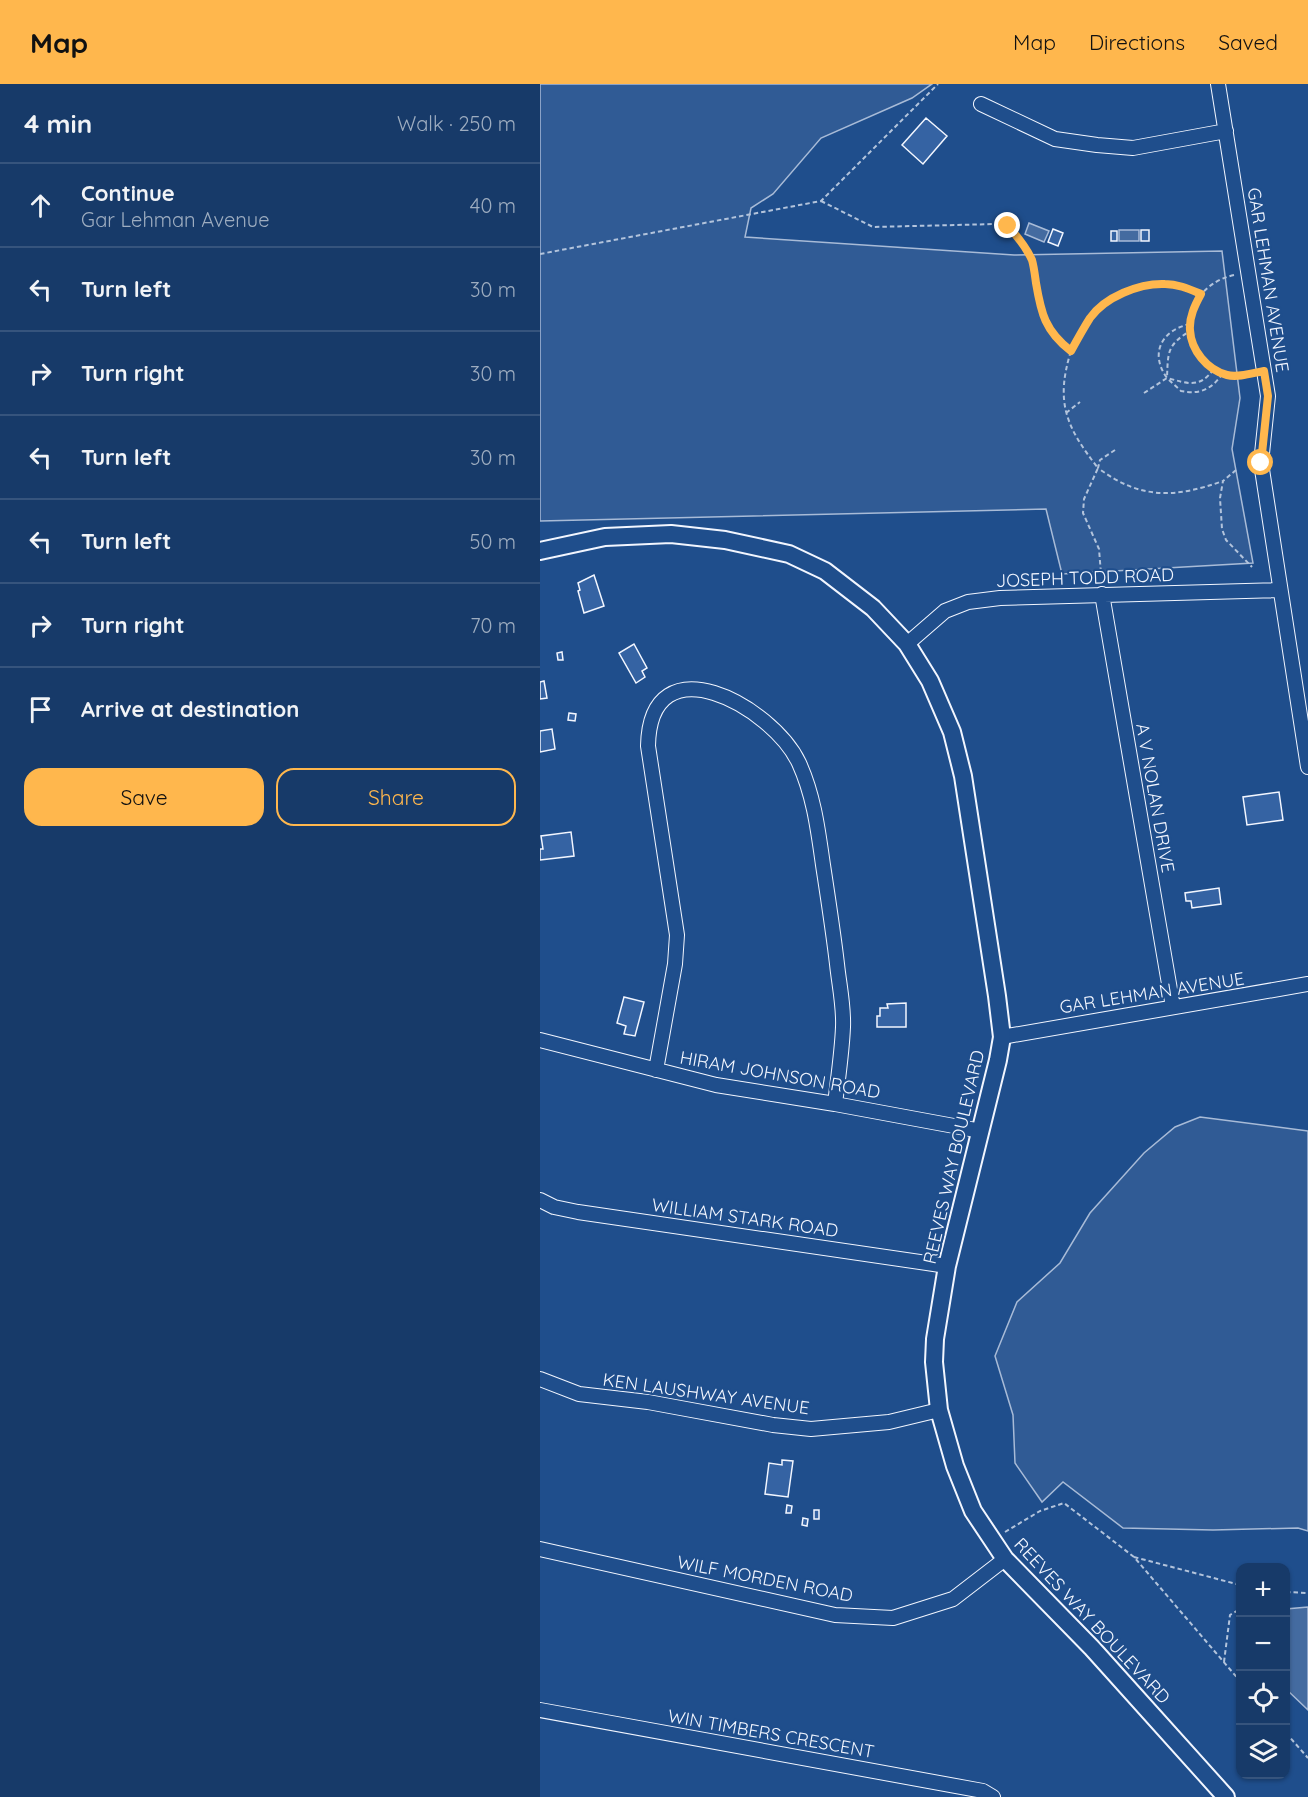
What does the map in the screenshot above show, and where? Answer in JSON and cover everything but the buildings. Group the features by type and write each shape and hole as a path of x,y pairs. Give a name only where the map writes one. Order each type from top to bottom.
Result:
{"street":[{"name":"GAR LEHMAN AVENUE","path":"1218,84 1268,396 1261,463 1308,767"},
{"path":"981,104 1055,139 1097,145 1133,148 1226,131"},
{"name":"REEVES WAY BOULEVARD","path":"540,558 548,550 605,537 671,534 725,540 789,554 825,571 873,608 907,644 930,681 952,732 963,776 996,984 1002,1037 947,1266 934,1340 939,1410 955,1466 973,1511 1005,1559 1092,1648 1226,1797"},
{"name":"JOSEPH TODD ROAD","path":"907,644 945,611 968,602 1000,598 1102,594 1280,590"},
{"name":"A V NOLAN DRIVE","path":"1102,594 1173,1007"},
{"path":"656,1070 675,964 677,935 648,746 648,726 662,699 678,690 695,689 723,695 754,712 776,730 798,762 814,804 834,938 843,1024 835,1104"},
{"name":"GAR LEHMAN AVENUE","path":"1002,1037 1308,984"},
{"name":"HIRAM JOHNSON ROAD","path":"540,1040 749,1092 835,1104 981,1131"},
{"name":"WILLIAM STARK ROAD","path":"540,1200 554,1208 578,1212 947,1266"},
{"name":"KEN LAUSHWAY AVENUE","path":"540,1379 579,1394 648,1402 773,1425 811,1429 889,1422 939,1410"},
{"name":"WILF MORDEN ROAD","path":"540,1549 835,1615 893,1618 953,1599 1005,1559"},
{"name":"WIN TIMBERS CRESCENT","path":"540,1710 983,1791 993,1797"}],"path":[{"path":"540,254 821,201 938,84"},
{"path":"821,201 873,227 996,224 1008,226 1023,244 1032,261 1044,320 1051,333 1071,351"},
{"path":"1248,272 1220,279 1201,294 1194,306 1190,330 1195,348 1203,361 1213,369 1228,375 1245,375 1264,371"},
{"path":"1201,294 1181,286 1164,284 1139,286 1109,301 1091,316 1071,351 1062,384 1066,413 1086,452 1098,468 1124,484 1163,494 1181,494 1223,481 1236,470"},
{"path":"1190,324 1177,327 1162,342 1158,354 1160,369 1181,391 1202,392 1217,382 1223,373"},
{"path":"1167,378 1168,351 1175,340 1190,330"},
{"path":"1144,393 1167,378 1198,383 1206,379 1213,369"},
{"path":"1066,413 1080,402"},
{"path":"1101,574 1099,549 1083,513 1084,499 1100,460 1114,450"},
{"path":"1223,481 1220,498 1222,529 1226,540 1252,567"},
{"path":"993,1540 1040,1511 1064,1503 1134,1557 1236,1676"},
{"path":"1134,1557 1236,1584"},
{"path":"1290,1592 1308,1593"},
{"path":"1224,1662 1230,1615 1236,1611"},
{"path":"1290,1737 1308,1758"}],"shaded area":[{"path":"540,84 932,84 912,98 821,138 773,194 751,208 745,237 1014,255 1222,251 1240,398 1232,449 1253,563 1062,574 1046,509 540,521"},
{"path":"1029,223 1049,231 1044,242 1025,234"},
{"path":"1119,230 1139,230 1139,241 1119,241"},
{"path":"1200,1117 1308,1131 1308,1531 1298,1528 1213,1530 1123,1528 1063,1482 1042,1502 1015,1463 1013,1415 995,1356 1017,1302 1060,1263 1090,1213 1144,1153 1175,1127"},
{"path":"1308,1607 1308,1710 1290,1693 1290,1609"}],"route":[{"path":"1008,226 1023,244 1032,261 1044,320 1051,333 1071,351 1091,316 1109,301 1139,286 1164,284 1181,286 1201,294 1194,306 1190,330 1195,348 1203,361 1213,369 1228,375 1245,375 1264,371 1268,396 1261,463"}]}
